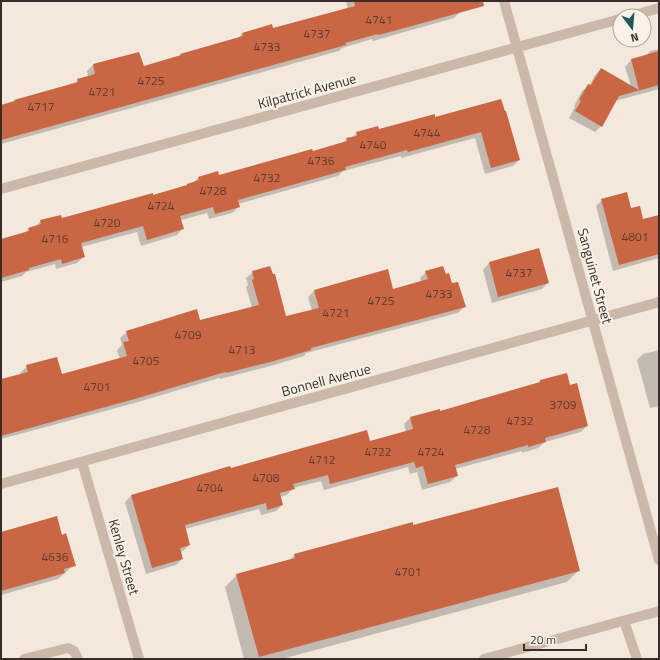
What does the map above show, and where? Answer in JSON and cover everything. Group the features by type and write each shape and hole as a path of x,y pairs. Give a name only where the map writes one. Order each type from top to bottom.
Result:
{"street":[{"name":"Sanguinet Street","path":"504,1 659,560"},
{"name":"Kilpatrick Avenue","path":"1,189 612,21"},
{"name":"Bonnell Avenue","path":"1,484 659,302"},
{"name":"Kenley Street","path":"82,462 139,659"},
{"path":"484,659 659,611"},
{"path":"624,621 637,659"},
{"path":"24,659 68,648 74,651 78,659"}],"building":[{"path":"354,1 483,1 484,6 345,43 346,45 1,140 1,105 78,82 77,79 95,74 93,64 139,52 144,66 243,36 242,33 272,24 273,28 355,6"},
{"path":"659,51 659,85 619,96 602,127 575,111 588,84 591,85 601,68 639,90 631,59"},
{"path":"501,99 506,111 520,160 491,168 481,132 345,167 346,170 238,200 240,207 215,214 213,207 180,216 184,229 147,240 143,226 81,243 85,257 62,264 61,259 1,278 1,239 29,231 28,228 41,224 40,220 61,215 62,218 153,193 153,195 187,185 199,180 198,177 218,171 219,175 312,149 313,151 347,141 346,138 357,136 356,132 378,126 379,129 435,114 435,117"},
{"path":"627,192 631,208 640,206 643,219 659,215 659,254 619,265 601,199"},
{"path":"539,248 549,283 498,297 489,262"},
{"path":"270,266 273,274 275,274 286,316 319,308 314,290 388,269 393,289 428,279 425,271 443,266 446,274 449,273 452,283 458,282 466,307 311,348 311,350 274,361 225,372 1,436 1,379 28,372 26,365 57,357 62,374 127,356 123,342 129,341 126,331 197,309 200,320 259,305 252,280 254,279 252,271"},
{"path":"567,373 570,385 577,383 588,426 545,438 546,442 528,447 528,445 455,465 458,476 428,484 423,466 416,468 414,462 330,484 328,475 293,484 295,489 280,493 283,505 267,510 266,503 185,525 190,545 180,548 183,559 152,568 131,495 230,466 231,468 367,430 370,441 413,429 410,417 440,409 440,411"},
{"path":"558,487 580,571 259,657 236,574 295,558 294,554 413,522 413,525"},
{"path":"57,516 62,535 66,533 76,566 64,569 65,573 1,591 1,532"}]}
